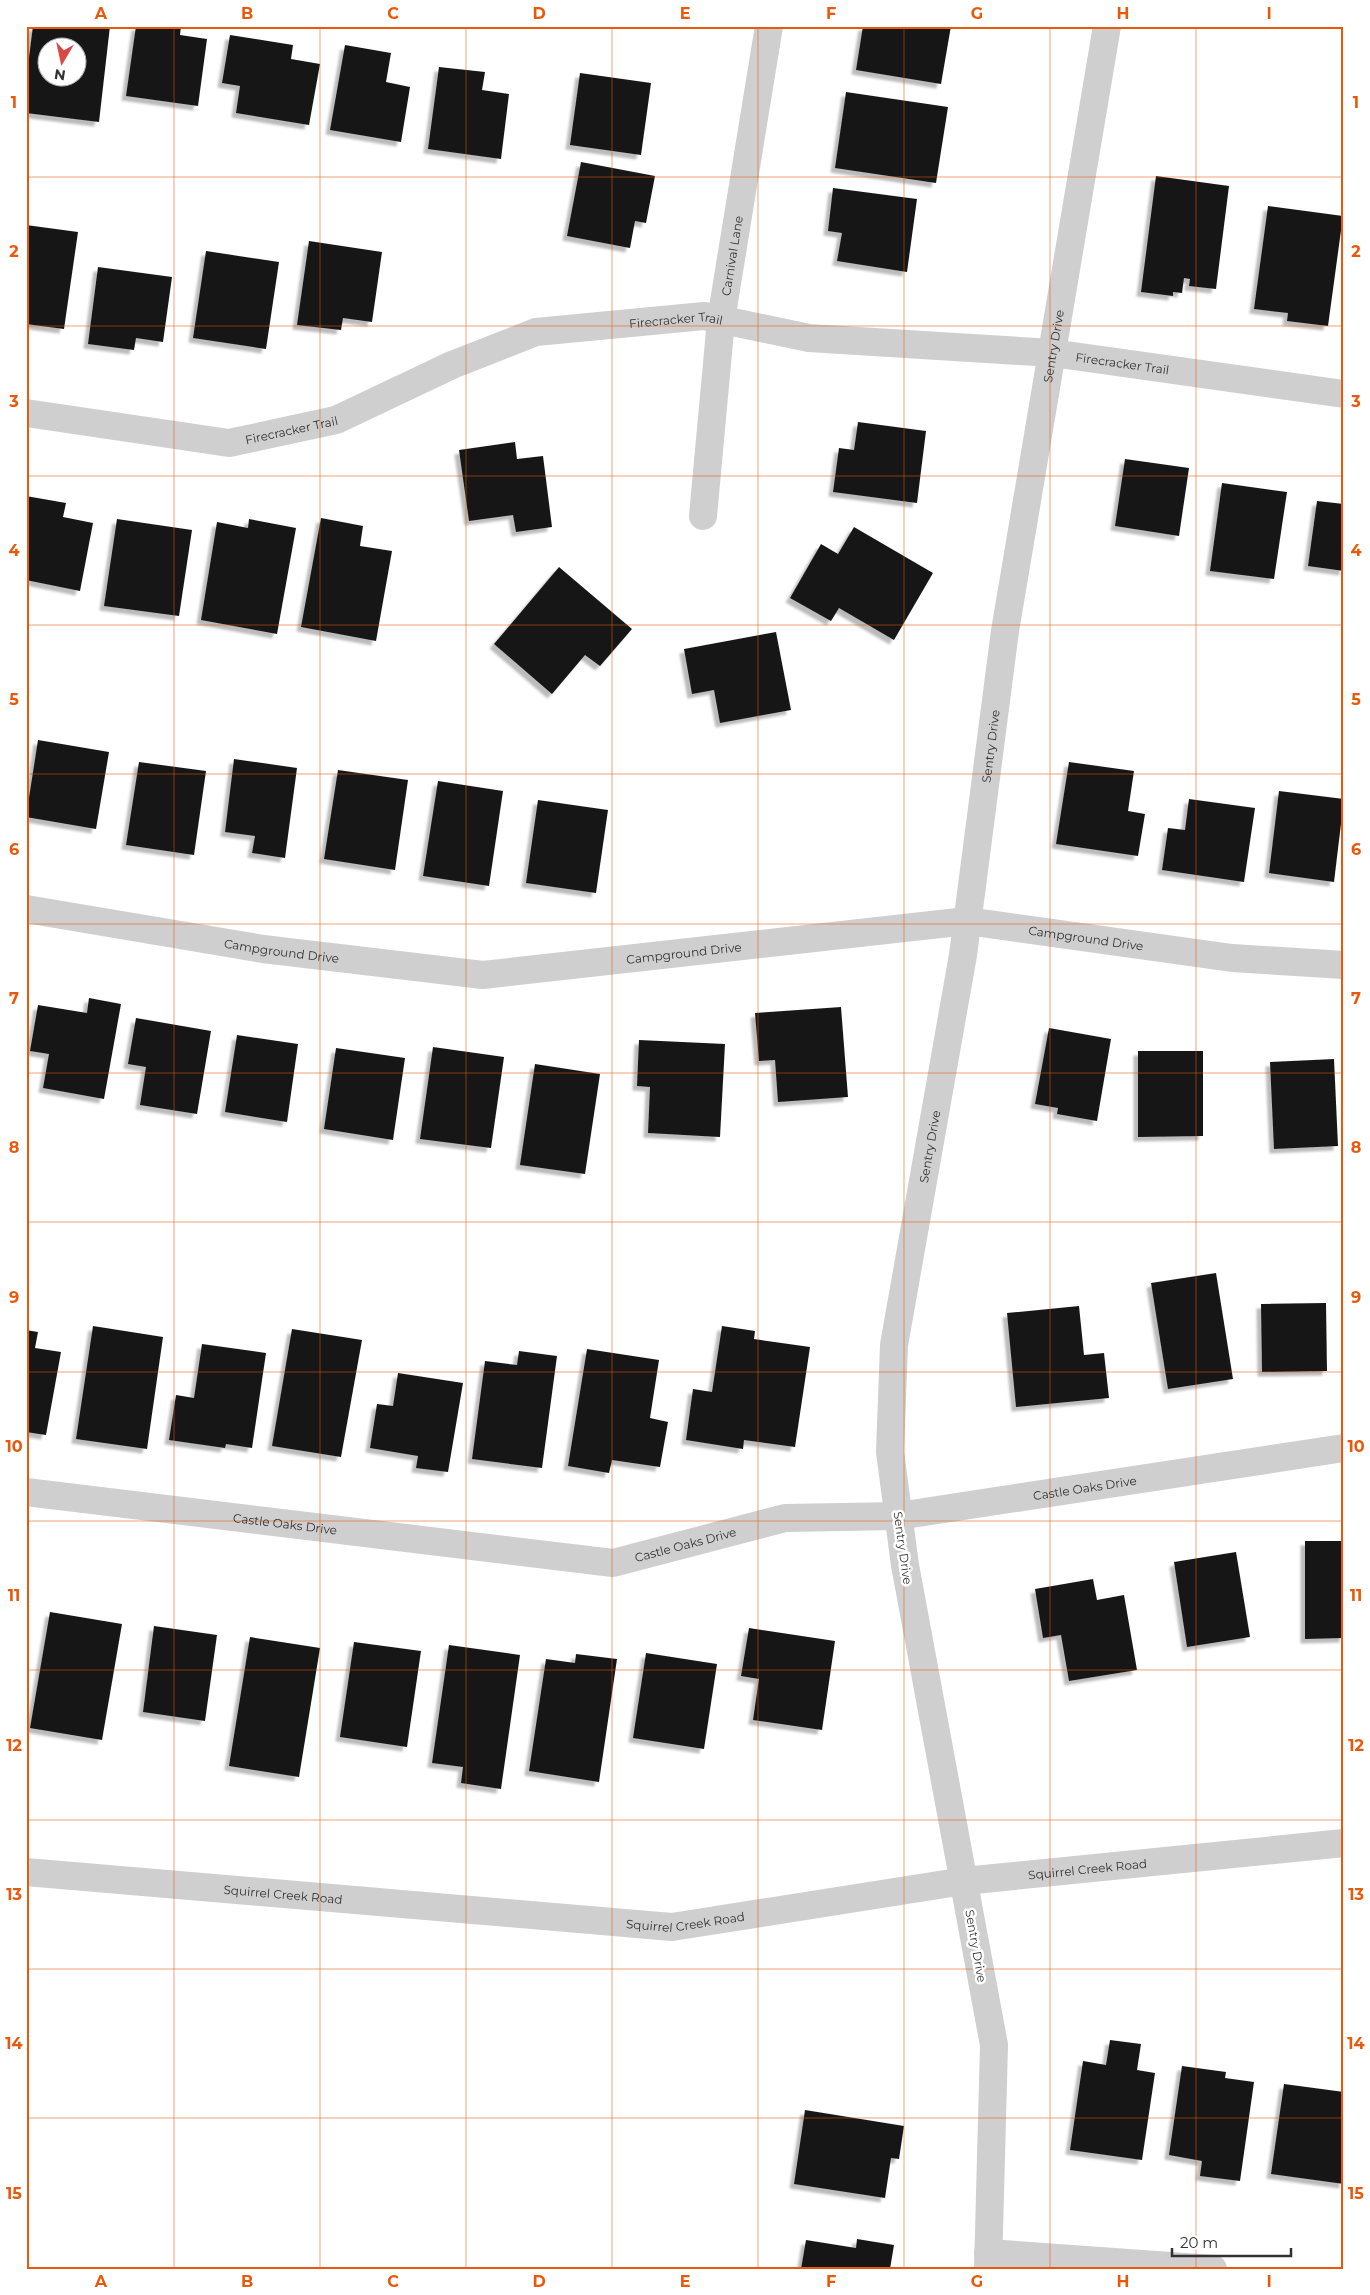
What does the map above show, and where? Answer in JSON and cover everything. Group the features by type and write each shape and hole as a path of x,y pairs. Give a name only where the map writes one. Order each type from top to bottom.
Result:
{"street":[{"name":"Carnival Lane","path":"703,516 721,320 769,26"},
{"name":"Sentry Drive","path":"988,2261 994,2045 904,1565 890,1452 894,1345 963,955 1005,631 1107,26"},
{"name":"Firecracker Trail","path":"26,413 229,443 336,420 452,365 536,332 704,316 808,338 1052,353 1344,394"},
{"name":"Campground Drive","path":"26,909 263,949 483,975 967,921 1232,958 1344,965"},
{"name":"Castle Oaks Drive","path":"26,1492 613,1563 785,1518 898,1516 1344,1448"},
{"name":"Squirrel Creek Road","path":"26,1872 672,1927 964,1881 1344,1843"},
{"path":"988,2261 1213,2269"}],"building":[{"path":"33,26 110,26 99,122 26,113 26,81"},
{"path":"136,26 181,26 180,35 207,39 198,106 126,96"},
{"path":"863,26 951,26 941,84 856,70"},
{"path":"230,35 293,45 291,59 320,64 309,125 236,113 240,86 222,83"},
{"path":"345,45 391,53 386,82 410,87 401,142 330,130"},
{"path":"439,67 485,72 482,90 509,94 501,159 428,149"},
{"path":"580,73 651,83 641,155 570,145"},
{"path":"846,92 948,107 936,183 835,168"},
{"path":"581,162 655,176 646,223 635,221 630,248 567,236"},
{"path":"1156,176 1229,186 1216,289 1189,286 1190,279 1184,278 1182,293 1173,292 1173,296 1141,292"},
{"path":"833,188 917,199 907,272 837,261 842,233 828,231"},
{"path":"1268,206 1343,216 1328,326 1287,321 1288,313 1254,309"},
{"path":"26,225 78,232 64,329 26,324"},
{"path":"309,241 382,252 372,322 343,318 341,330 297,325"},
{"path":"206,251 279,262 266,349 193,338"},
{"path":"98,267 172,277 163,342 136,338 134,350 88,344"},
{"path":"858,422 926,431 917,503 833,492 839,448 854,450"},
{"path":"515,442 517,459 543,456 552,527 516,532 513,515 469,521 459,450"},
{"path":"1125,459 1189,468 1179,536 1115,526"},
{"path":"1222,483 1287,492 1274,579 1210,571"},
{"path":"26,496 66,503 63,517 93,523 80,591 26,580"},
{"path":"1317,501 1344,504 1344,571 1308,566"},
{"path":"321,518 363,526 360,546 392,551 376,641 301,627"},
{"path":"117,519 192,530 179,616 104,606"},
{"path":"249,519 296,528 277,634 201,620 217,522 248,528"},
{"path":"854,527 933,573 894,640 839,608 831,621 790,598 821,544 838,554"},
{"path":"559,567 632,629 600,666 585,655 552,694 494,644"},
{"path":"776,632 791,710 720,723 714,690 692,694 684,649"},
{"path":"38,740 109,752 96,829 26,817"},
{"path":"234,759 297,768 285,858 252,853 255,836 225,832"},
{"path":"139,762 206,771 194,855 126,845"},
{"path":"1069,762 1134,771 1128,811 1145,814 1138,856 1056,844"},
{"path":"338,770 408,780 395,870 324,859"},
{"path":"438,781 503,791 489,886 423,876"},
{"path":"1279,791 1344,799 1334,882 1269,873"},
{"path":"1189,799 1255,808 1244,882 1162,870 1168,828 1185,830"},
{"path":"538,800 608,810 596,893 526,883"},
{"path":"89,998 121,1004 104,1099 43,1088 49,1054 30,1051 38,1005 87,1013"},
{"path":"841,1007 848,1097 778,1102 775,1060 759,1061 755,1013"},
{"path":"136,1018 211,1031 197,1114 140,1105 146,1067 128,1064"},
{"path":"1049,1028 1111,1039 1097,1121 1057,1114 1058,1108 1035,1104"},
{"path":"237,1035 298,1044 287,1122 225,1112"},
{"path":"639,1040 725,1044 720,1137 648,1133 650,1087 637,1086"},
{"path":"433,1047 504,1057 491,1148 420,1139"},
{"path":"336,1048 405,1058 393,1140 324,1129"},
{"path":"1138,1051 1203,1051 1203,1136 1138,1137"},
{"path":"1334,1059 1338,1146 1274,1149 1270,1062"},
{"path":"535,1064 600,1074 585,1174 520,1165"},
{"path":"1216,1273 1233,1379 1168,1389 1151,1283"},
{"path":"1326,1303 1327,1371 1262,1372 1261,1304"},
{"path":"1079,1306 1084,1355 1104,1353 1109,1398 1016,1407 1007,1313"},
{"path":"93,1326 163,1337 147,1449 76,1439"},
{"path":"722,1326 755,1331 754,1339 810,1347 795,1447 744,1440 743,1449 686,1440 693,1389 712,1392"},
{"path":"292,1329 362,1340 341,1457 272,1446"},
{"path":"26,1330 38,1332 35,1348 61,1352 46,1435 26,1432"},
{"path":"202,1344 266,1353 252,1448 226,1444 225,1448 169,1440 176,1395 194,1398"},
{"path":"587,1349 659,1360 650,1418 668,1422 660,1467 612,1460 609,1473 568,1466"},
{"path":"519,1351 557,1356 542,1468 472,1459 485,1361 517,1365"},
{"path":"398,1373 463,1383 448,1472 416,1468 418,1456 370,1448 377,1404 393,1406"},
{"path":"1305,1541 1343,1541 1344,1638 1305,1639"},
{"path":"1236,1552 1250,1637 1187,1647 1174,1562"},
{"path":"1093,1579 1097,1600 1124,1595 1137,1670 1069,1681 1061,1635 1043,1638 1035,1589"},
{"path":"50,1612 122,1624 102,1740 30,1728"},
{"path":"154,1626 217,1635 205,1721 143,1712"},
{"path":"749,1628 835,1641 822,1730 753,1720 759,1679 741,1676"},
{"path":"250,1637 320,1648 299,1777 229,1766"},
{"path":"354,1642 421,1651 407,1747 340,1737"},
{"path":"449,1645 520,1655 501,1789 461,1783 463,1767 432,1763"},
{"path":"646,1653 717,1664 704,1749 633,1738"},
{"path":"576,1654 617,1659 599,1782 529,1771 546,1659 575,1663"},
{"path":"1110,2040 1141,2044 1137,2070 1155,2073 1142,2160 1070,2150 1083,2061 1106,2065"},
{"path":"1182,2066 1226,2072 1225,2078 1254,2082 1240,2181 1200,2176 1202,2161 1169,2155"},
{"path":"1284,2084 1344,2092 1344,2184 1271,2174"},
{"path":"805,2110 904,2126 899,2159 891,2158 885,2198 794,2184"},
{"path":"857,2239 894,2245 890,2269 801,2269 806,2240 856,2248"}]}
